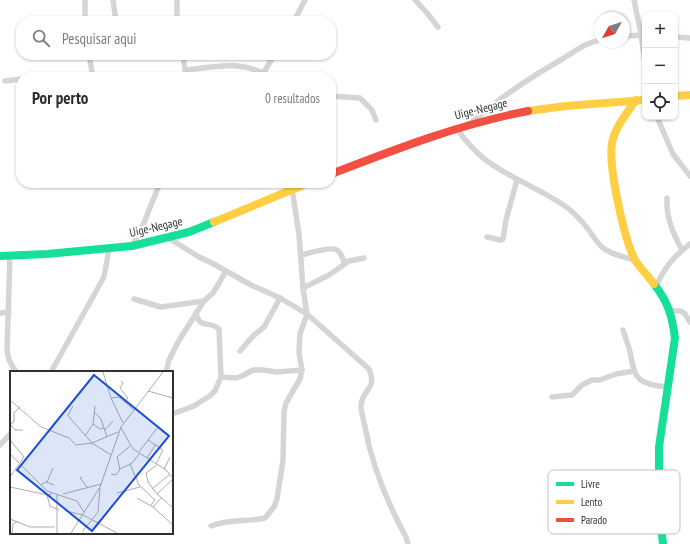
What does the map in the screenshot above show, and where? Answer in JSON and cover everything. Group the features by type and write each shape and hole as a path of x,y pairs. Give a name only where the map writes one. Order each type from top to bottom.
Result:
{"main road":[{"path":"678,96 690,95"},
{"path":"636,100 616,130 612,143 612,171 634,260 664,298 673,321 675,338 659,447 659,470"},
{"name":"Uige-Negage","path":"336,172 402,147 470,124 558,106 642,100"},
{"name":"Uige-Negage","path":"0,256 47,254 132,246 189,232 292,189"},
{"path":"662,534 663,544"}],"street":[{"path":"85,0 85,16"},
{"path":"113,0 115,16"},
{"path":"177,0 177,16"},
{"path":"297,16 305,0"},
{"path":"415,0 427,12 438,27"},
{"path":"634,0 642,31"},
{"path":"630,36 642,35"},
{"path":"678,37 690,38"},
{"path":"470,124 488,107 534,76 581,46 594,42"},
{"path":"90,60 92,72"},
{"path":"184,60 186,70 232,64 264,72 271,60"},
{"path":"5,81 16,80"},
{"path":"336,96 360,98 372,110 376,120"},
{"path":"658,120 673,154 690,176"},
{"path":"456,128 481,156 517,180 562,204 584,224 597,243 604,249 634,260"},
{"path":"487,237 502,239 517,180"},
{"path":"132,246 158,188"},
{"path":"211,526 226,522 265,518 274,507 277,499 284,460 284,412 286,403 300,379 302,370 299,344 300,334 307,314 303,288 302,255 292,189"},
{"path":"668,198 667,208 670,223 682,250"},
{"path":"168,237 199,258 280,298 307,314 369,369 373,380 363,398 361,406 366,434 384,493 408,544"},
{"path":"656,286 666,266 690,244"},
{"path":"302,255 332,248 337,249 345,264"},
{"path":"52,371 104,277 108,249"},
{"path":"10,256 7,351 9,360 15,371"},
{"path":"303,288 329,275 352,259 364,258"},
{"path":"166,371 169,360 178,342 196,313 213,293 226,271"},
{"path":"240,351 254,335 264,327 280,298"},
{"path":"134,299 161,307 204,302"},
{"path":"670,311 681,311 690,322"},
{"path":"0,313 9,312"},
{"path":"173,414 194,406 211,395 221,377 219,329 216,326 197,320 196,313"},
{"path":"623,330 634,371 642,381 647,384 669,387"},
{"path":"221,377 236,378 253,370 276,372 302,370"},
{"path":"552,397 572,396 582,385 592,380 600,380 616,374 634,371"},
{"path":"0,445 10,434"}],"traffic: fast":[{"path":"0,256 47,254 132,246 189,232 214,222"},
{"path":"654,284 669,309 675,338 659,447 659,470"},
{"path":"662,534 663,544"}],"traffic: slow":[{"path":"678,96 690,95"},
{"path":"636,100 616,131 612,143 612,168 622,220 631,250 637,263 654,284"},
{"path":"528,111 566,106 642,100"},
{"path":"214,222 296,188"}],"traffic: jam":[{"path":"336,172 453,130 503,116 528,111"}]}
